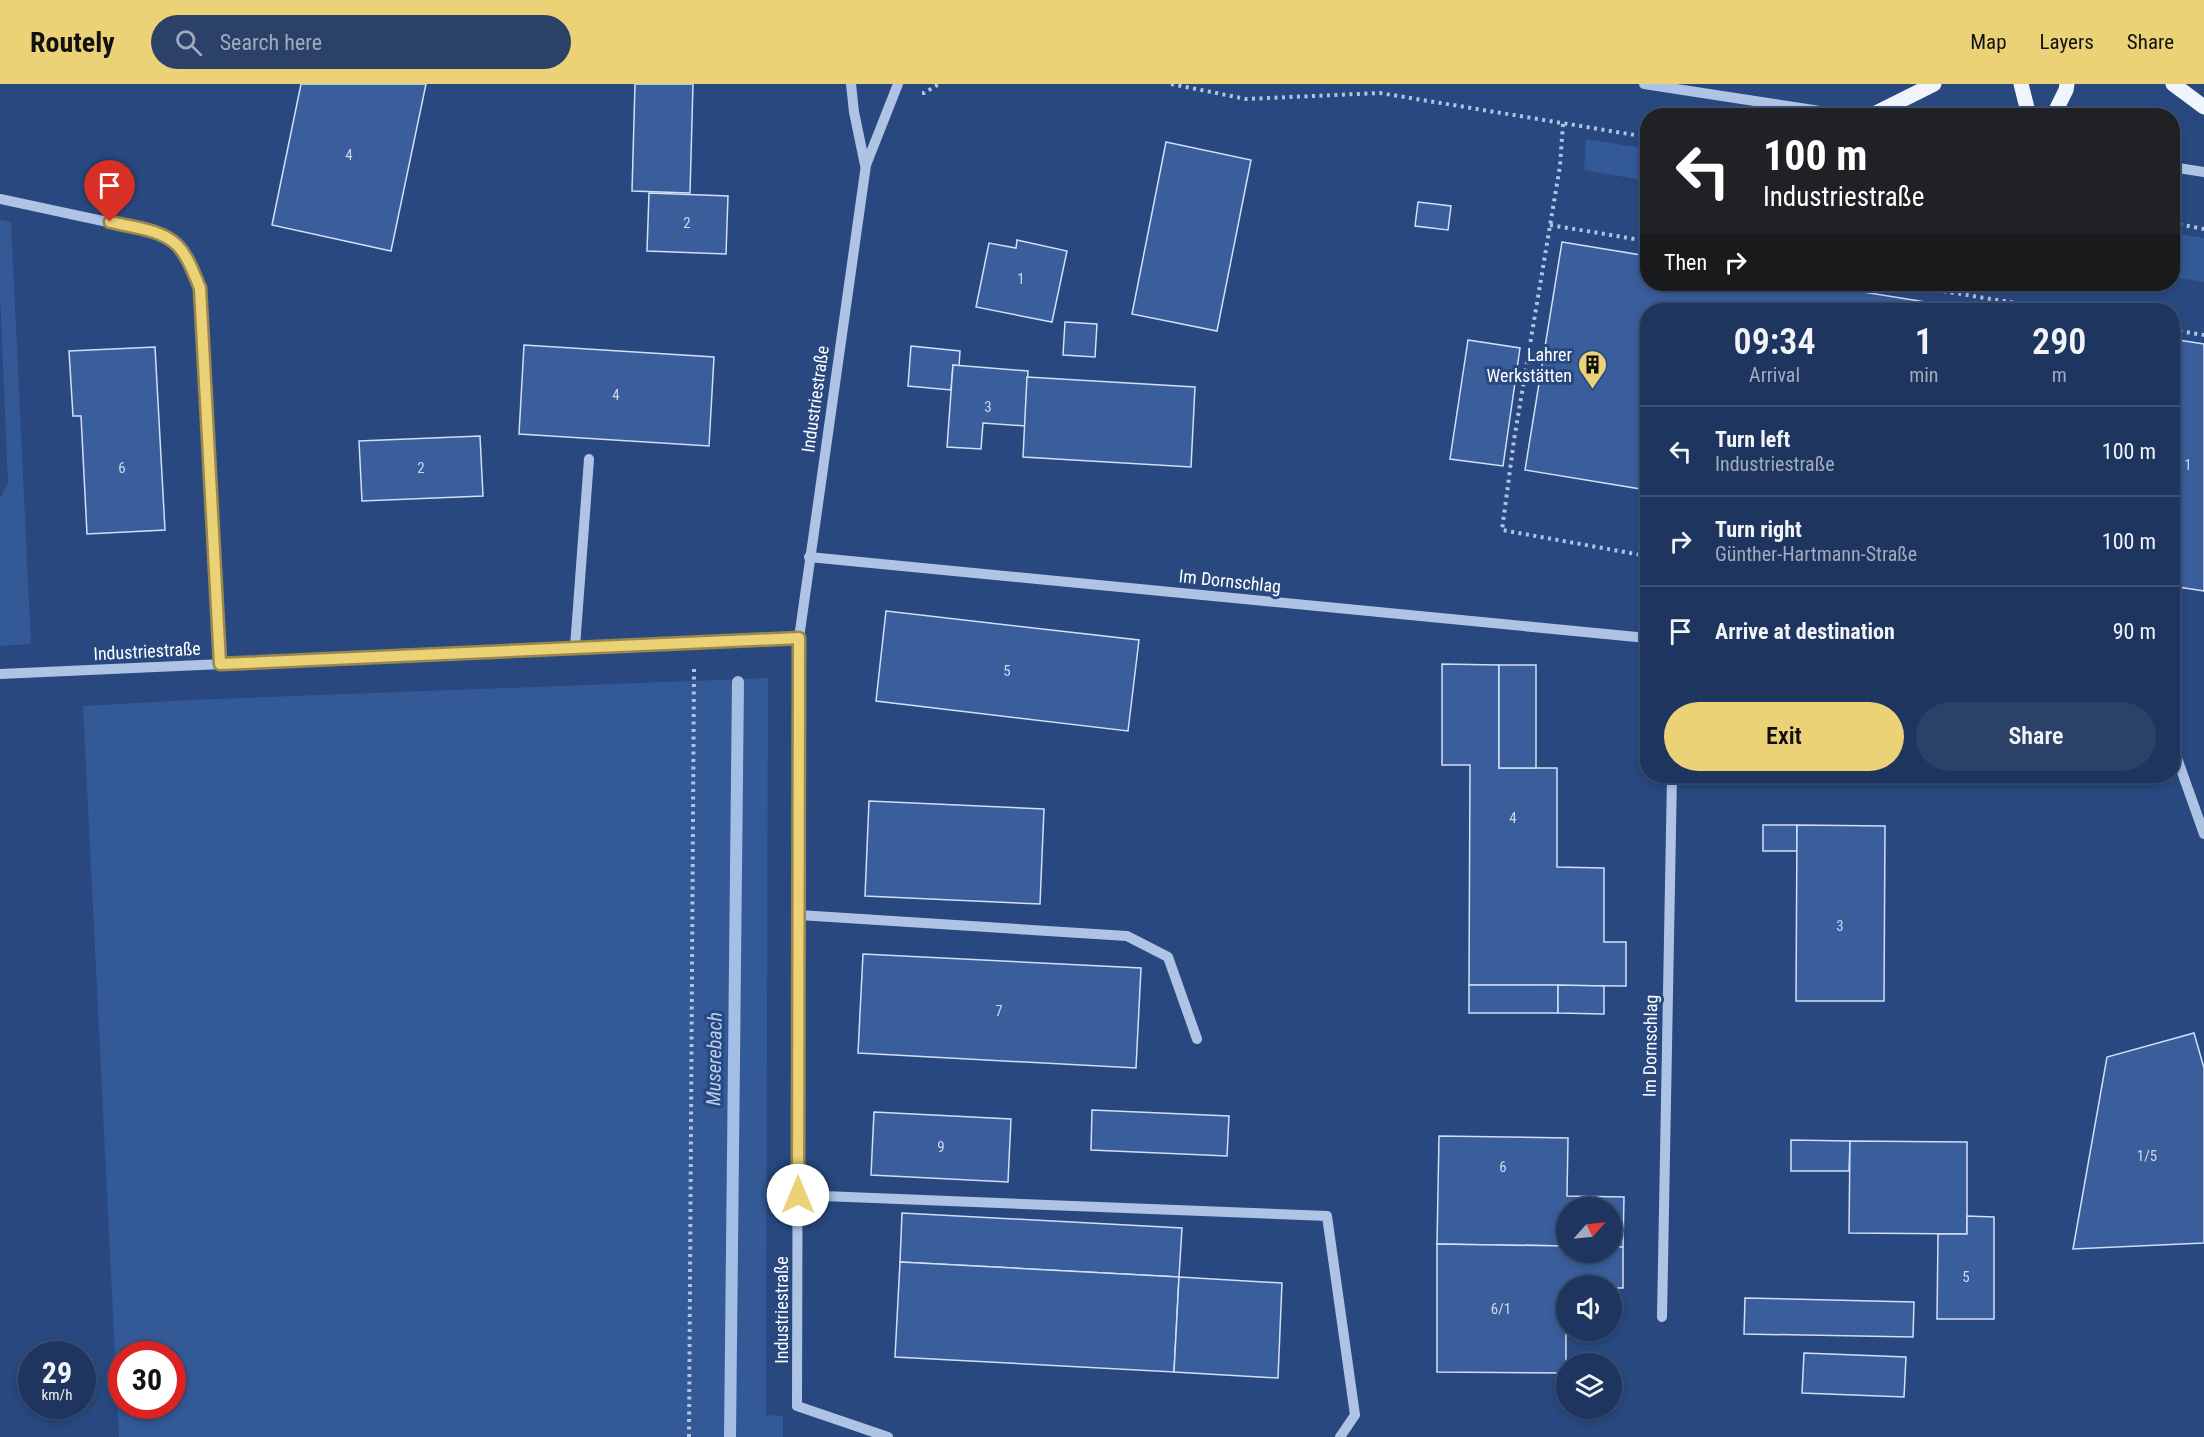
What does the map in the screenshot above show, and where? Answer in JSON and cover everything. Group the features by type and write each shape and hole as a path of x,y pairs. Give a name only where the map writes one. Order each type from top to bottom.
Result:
{"main road":[{"path":"1886,108 1934,84"},
{"path":"2021,84 2028,108"},
{"path":"2057,108 2067,84"},
{"path":"2173,84 2204,107"}],"street":[{"name":"Industriestraße","path":"851,84 854,112 866,165"},
{"name":"Industriestraße","path":"888,1437 797,1406 799,638 866,165 898,84"},
{"path":"1644,84 1801,108"},
{"path":"2180,168 2204,172"},
{"path":"0,199 154,232 177,245 200,288 220,664"},
{"path":"575,647 589,459"},
{"name":"Im Dornschlag","path":"809,557 1640,637"},
{"name":"Industriestraße","path":"0,674 799,638"},
{"path":"2180,766 2204,834"},
{"name":"Im Dornschlag","path":"1662,1317 1672,783"},
{"path":"799,915 1127,936 1168,957 1197,1039"},
{"path":"798,1195 1327,1216 1355,1414 1340,1437"}],"path":[{"path":"1172,84 1246,99 1380,93 1640,136"},
{"path":"1563,124 1560,166 1514,440 1502,530 1640,555"},
{"path":"2180,224 2204,229"},
{"path":"1550,225 1640,240"},
{"path":"1942,291 2016,303"},
{"path":"2180,331 2204,335"},
{"path":"689,1437 694,641"}],"shaded area":[{"path":"1586,139 1640,148 1640,180 1584,170"},
{"path":"0,220 11,222 31,644 0,646 0,498 8,484 0,295"},
{"path":"2180,234 2204,238 2204,282 2180,278"},
{"path":"768,678 766,1415 783,1416 783,1437 119,1437 118,1419 186,1419 186,1341 114,1341 83,706"}],"building":[{"path":"301,84 426,84 391,251 272,225"},
{"path":"635,84 693,84 690,193 632,191"},
{"path":"1166,142 1251,160 1217,331 1132,314"},
{"path":"649,193 728,196 726,254 647,251"},
{"path":"1418,202 1451,206 1448,230 1415,226"},
{"path":"1017,240 1067,251 1052,322 976,307 989,243 1016,248"},
{"name":"Lahrer Werkstätten","path":"1562,242 1640,255 1640,291 1857,291 1932,303 1640,303 1640,489 1525,470"},
{"path":"1065,322 1097,324 1095,357 1063,355"},
{"path":"1468,340 1520,348 1503,466 1450,459"},
{"path":"2180,340 2204,344 2204,591 2180,587"},
{"path":"524,345 714,357 709,446 519,434"},
{"path":"911,346 960,351 959,366 953,365 951,390 908,386"},
{"path":"155,347 165,530 87,534 81,416 73,416 69,351"},
{"path":"953,365 1028,371 1025,426 983,423 981,449 947,447"},
{"path":"1027,377 1195,387 1191,467 1023,457"},
{"path":"480,436 483,496 362,501 359,441"},
{"path":"886,611 1139,640 1128,731 876,701"},
{"path":"1442,664 1499,665 1499,768 1557,768 1557,867 1604,868 1604,942 1626,942 1626,986 1469,985 1470,765 1442,765"},
{"path":"1499,665 1536,665 1536,768 1499,768"},
{"path":"869,801 1044,809 1040,904 865,896"},
{"path":"1763,825 1797,825 1797,851 1763,851"},
{"path":"1797,825 1885,826 1884,1001 1796,1001"},
{"path":"863,954 1141,968 1136,1068 858,1053"},
{"path":"1469,985 1558,985 1558,1013 1469,1013"},
{"path":"1558,985 1604,986 1604,1014 1558,1013"},
{"path":"2194,1033 2204,1068 2204,1243 2073,1249 2107,1057"},
{"path":"1092,1110 1229,1116 1227,1156 1091,1150"},
{"path":"874,1112 1011,1119 1008,1182 871,1175"},
{"path":"1439,1136 1568,1138 1567,1196 1624,1197 1623,1247 1622,1197 1556,1197 1556,1246 1437,1244"},
{"path":"1791,1140 1850,1141 1849,1171 1791,1171"},
{"path":"1850,1141 1967,1142 1967,1234 1849,1233"},
{"path":"902,1213 1182,1228 1179,1277 900,1262"},
{"path":"1967,1216 1994,1217 1994,1319 1937,1319 1938,1234 1967,1234"},
{"path":"1437,1244 1556,1246 1556,1263 1622,1263 1623,1247 1623,1288 1622,1275 1556,1275 1556,1341 1566,1341 1566,1353 1556,1353 1556,1373 1437,1372"},
{"path":"900,1262 1179,1277 1174,1372 895,1357"},
{"path":"1179,1277 1282,1283 1278,1378 1174,1372"},
{"path":"1745,1298 1914,1302 1913,1337 1744,1334"},
{"path":"1804,1353 1906,1357 1904,1397 1802,1393"}],"waterway":[{"name":"Muserebach","path":"730,1437 738,682"}],"place":[{"name":"Lahrer Werkstätten","path":"1593,390"}],"route":[{"path":"110,222 154,232 177,245 200,288 220,664 799,638 798,1195"}]}
